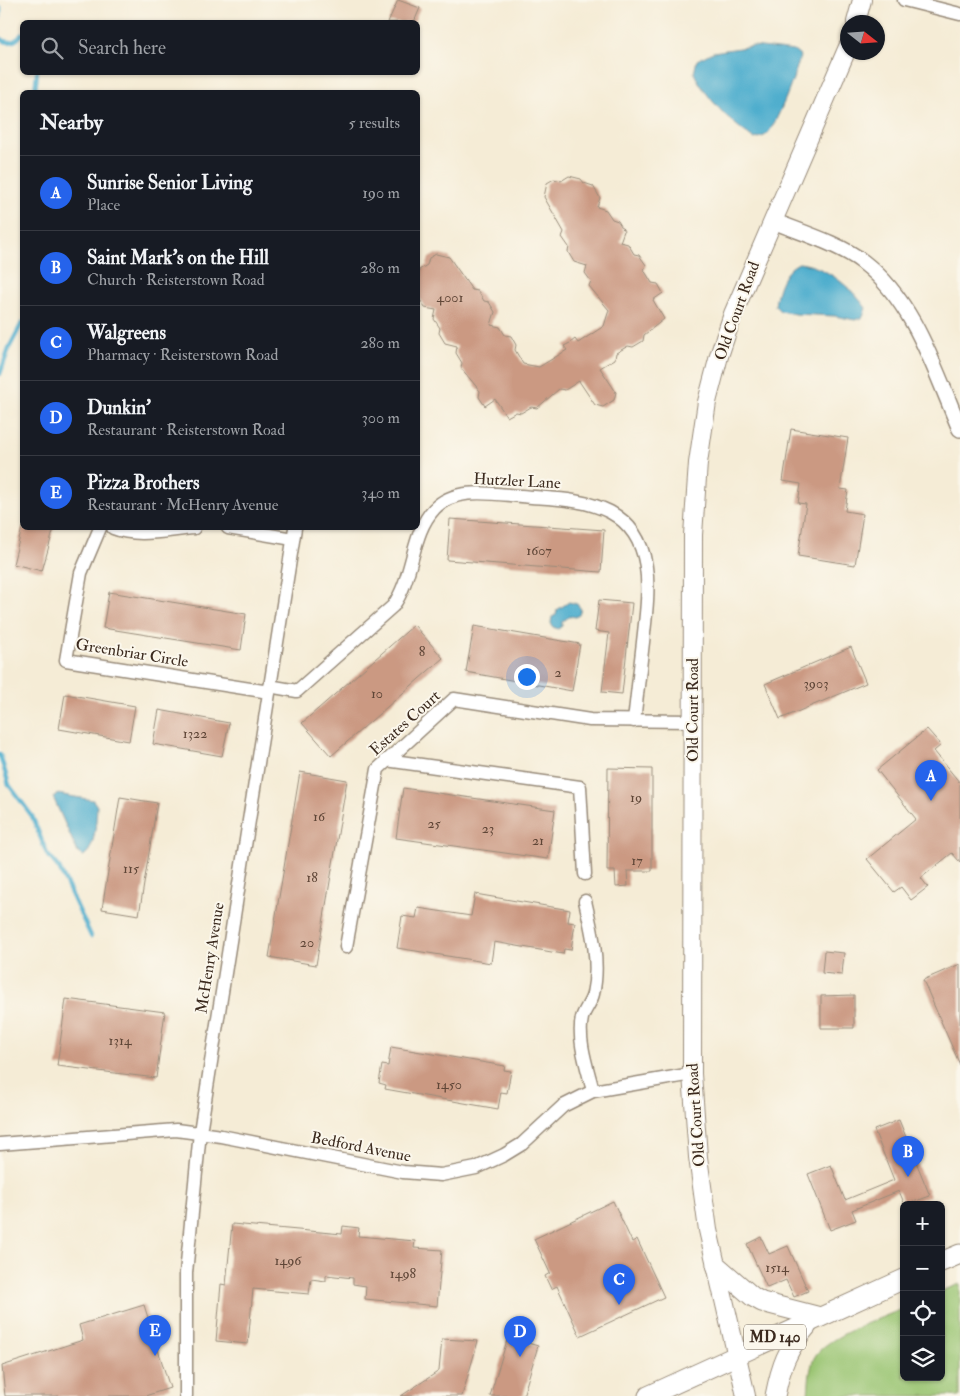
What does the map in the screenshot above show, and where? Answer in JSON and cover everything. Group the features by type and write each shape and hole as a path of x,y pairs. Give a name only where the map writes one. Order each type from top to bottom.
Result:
{"main road":[{"path":"858,15 862,0"},
{"name":"Old Court Road","path":"746,1396 716,1265 701,1186 692,1074 690,910 694,788 693,535 701,438 719,356 736,306 842,60"},
{"path":"945,1260 960,1254"},
{"path":"716,1265 753,1297 762,1302 816,1318 792,1344 783,1365 775,1396"},
{"name":"MD 140","path":"648,1396 900,1281"}],"street":[{"path":"904,0 960,14"},
{"path":"772,221 843,251 863,262 891,288 916,329 960,430"},
{"name":"Hutzler Lane","path":"269,689 297,691 393,606 403,592 426,518 434,508 446,500 476,493 575,501 609,511 620,518 640,542 646,561 648,600 634,721"},
{"name":"Greenbriar Circle","path":"99,530 82,573 66,660 269,689"},
{"path":"125,530 137,532 176,530"},
{"path":"254,530 294,533"},
{"name":"McHenry Avenue","path":"186,1396 186,1273 200,1132 294,533"},
{"name":"Estates Court","path":"346,947 378,769 454,699 590,720 693,721"},
{"path":"386,760 580,787 585,874"},
{"path":"585,901 594,938 595,979 590,1005 582,1018 583,1043 593,1091"},
{"name":"Bedford Avenue","path":"0,1144 176,1130 200,1132 402,1172 441,1175 482,1166 504,1156 522,1144 563,1106 593,1091 692,1074"}],"green space":[{"path":"960,1284 960,1396 808,1396 811,1368 814,1358 820,1350 841,1335 900,1310 900,1381 945,1381 945,1290"}],"water":[{"path":"753,46 794,51 800,56 791,85 775,121 766,135 755,139 720,110 705,92 694,73 697,60 713,52"},
{"path":"799,263 819,268 845,285 866,308 863,317 855,320 835,316 795,314 780,311 775,306 779,287 789,270"},
{"path":"569,602 577,604 581,609 579,615 575,617 570,616 562,622 562,626 558,629 553,627 551,623 552,617 556,615 557,610"},
{"path":"57,794 93,800 97,806 93,841 87,853 83,856 78,853 53,797"}],"building":[{"path":"398,0 420,8 415,20 389,20"},
{"path":"569,176 581,179 584,183 593,186 600,198 597,207 606,210 612,219 618,221 624,231 620,242 628,244 634,254 639,255 646,265 644,270 652,283 658,284 663,293 653,300 664,319 644,335 643,341 633,347 628,346 616,353 615,359 600,368 616,392 614,400 603,407 595,405 579,381 565,390 559,389 537,408 531,407 521,413 516,412 507,417 495,399 485,406 479,397 480,391 461,368 462,363 456,353 457,346 445,343 439,333 440,328 434,319 436,310 425,308 420,299 420,269 427,265 429,258 436,254 449,257 472,290 478,291 484,301 489,302 495,312 491,325 500,327 505,335 511,336 516,345 515,350 523,364 539,367 567,350 564,346 575,339 578,343 604,326 609,310 589,286 591,281 585,273 587,266 574,262 568,252 569,247 562,237 564,232 544,197 547,183 554,179 561,181"},
{"path":"791,429 848,438 840,489 848,490 845,511 863,514 855,565 798,556 806,504 798,503 801,484 783,481"},
{"path":"450,519 604,530 601,572 447,560"},
{"path":"22,530 53,530 42,571 13,564"},
{"path":"109,592 246,614 241,650 103,628"},
{"path":"599,600 632,603 622,694 602,692 609,633 595,631"},
{"path":"414,625 443,658 331,756 302,723"},
{"path":"474,626 580,644 572,691 466,672"},
{"path":"851,647 866,683 780,719 765,684"},
{"path":"65,694 135,706 129,741 59,729"},
{"path":"159,710 229,723 222,756 153,744"},
{"path":"927,729 941,745 934,751 960,783 960,862 952,853 921,878 928,887 911,900 901,887 894,892 867,859 916,819 877,770"},
{"path":"608,768 652,769 652,871 627,871 628,886 616,887 615,871 607,871"},
{"path":"300,772 347,780 316,965 269,957"},
{"path":"403,788 555,810 548,859 396,838"},
{"path":"120,797 157,803 139,915 102,909"},
{"path":"475,894 570,910 568,922 575,923 571,950 564,949 563,954 494,942 491,963 397,948 402,916 416,918 418,908 471,916"},
{"path":"824,951 844,953 842,975 822,973"},
{"path":"960,964 960,1065 923,980"},
{"path":"854,995 854,1028 821,1028 821,996"},
{"path":"66,999 165,1012 156,1078 57,1066"},
{"path":"391,1047 505,1066 504,1070 511,1071 507,1093 501,1092 498,1109 385,1089 386,1085 379,1083 382,1065 388,1066"},
{"path":"899,1120 930,1196 916,1201 903,1201 899,1191 852,1210 856,1220 830,1230 808,1174 831,1165 845,1200 894,1180 874,1130"},
{"path":"613,1201 632,1242 637,1239 664,1297 580,1336 557,1286 551,1289 545,1276 550,1273 534,1239"},
{"path":"232,1224 342,1234 343,1226 359,1228 358,1236 415,1241 414,1248 442,1250 437,1306 365,1299 366,1286 353,1284 353,1278 326,1275 326,1281 311,1279 309,1294 253,1289 248,1344 216,1341 221,1284 226,1285"},
{"path":"761,1237 769,1254 788,1246 808,1291 794,1297 786,1280 767,1288 747,1244"},
{"path":"144,1305 170,1388 145,1396 5,1396 2,1366 83,1340 79,1325"},
{"path":"508,1337 538,1346 523,1396 490,1396"},
{"path":"442,1339 478,1341 462,1396 401,1396 439,1371"}],"waterway":[{"path":"0,8 0,17"},
{"path":"0,38 12,42 20,36"},
{"path":"35,90 37,75"},
{"path":"0,374 9,348 20,327"},
{"path":"0,755 9,785 32,816 47,854 59,868 91,936"}],"place":[{"name":"Sunrise Senior Living","path":"931,801"},
{"name":"Saint Mark's on the Hill","path":"908,1177"},
{"name":"Walgreens","path":"619,1305"},
{"name":"Pizza Brothers","path":"155,1356"},
{"name":"Dunkin'","path":"520,1357"}]}
